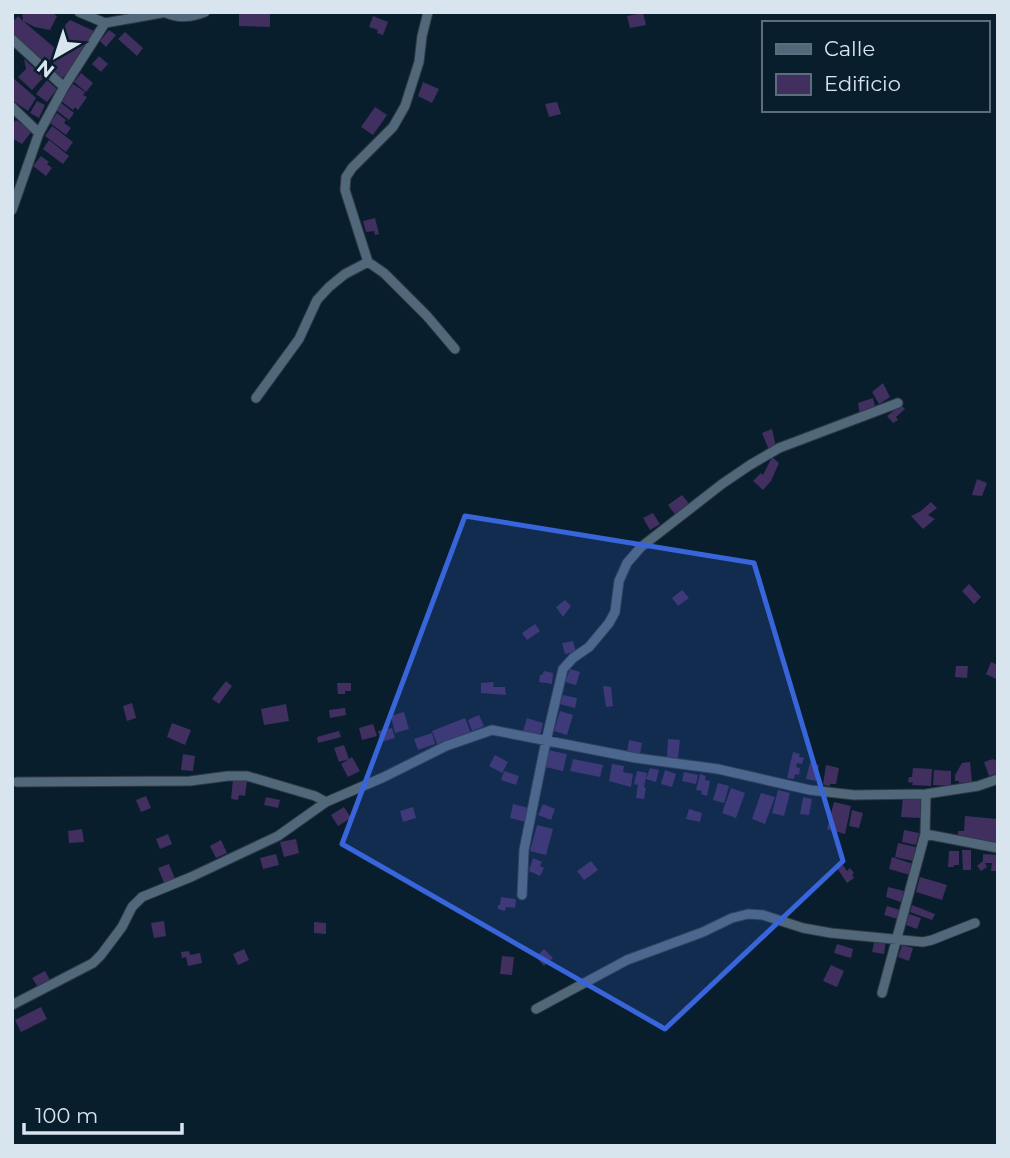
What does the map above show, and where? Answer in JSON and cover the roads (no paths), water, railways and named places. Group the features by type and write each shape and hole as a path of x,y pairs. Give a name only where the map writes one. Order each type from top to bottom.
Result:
{"street":[{"path":"79,12 105,23 166,12 184,18 205,12"},
{"path":"428,12 419,62 405,106 393,127 352,168 346,177 345,190 368,262 384,273 455,349"},
{"path":"12,210 39,132 105,23"},
{"path":"12,39 64,87"},
{"path":"12,107 39,132"},
{"path":"12,177 20,185"},
{"path":"256,398 299,339 317,300 345,274 368,262"},
{"path":"522,895 524,850 564,669 573,658 589,647 610,623 615,612 619,581 626,563 641,547 750,464 815,433 847,424 898,403"},
{"path":"12,1006 93,963 142,897 278,836 326,802 446,746 492,730 636,758 718,769 810,790 876,796 926,794 978,786 998,779"},
{"path":"17,782 190,781 247,776 315,796 326,802"},
{"path":"882,993 925,834 926,794"},
{"path":"925,834 998,848"},
{"path":"536,1009 627,960 748,914 763,915 803,928 831,933 923,942 975,923"}]}
